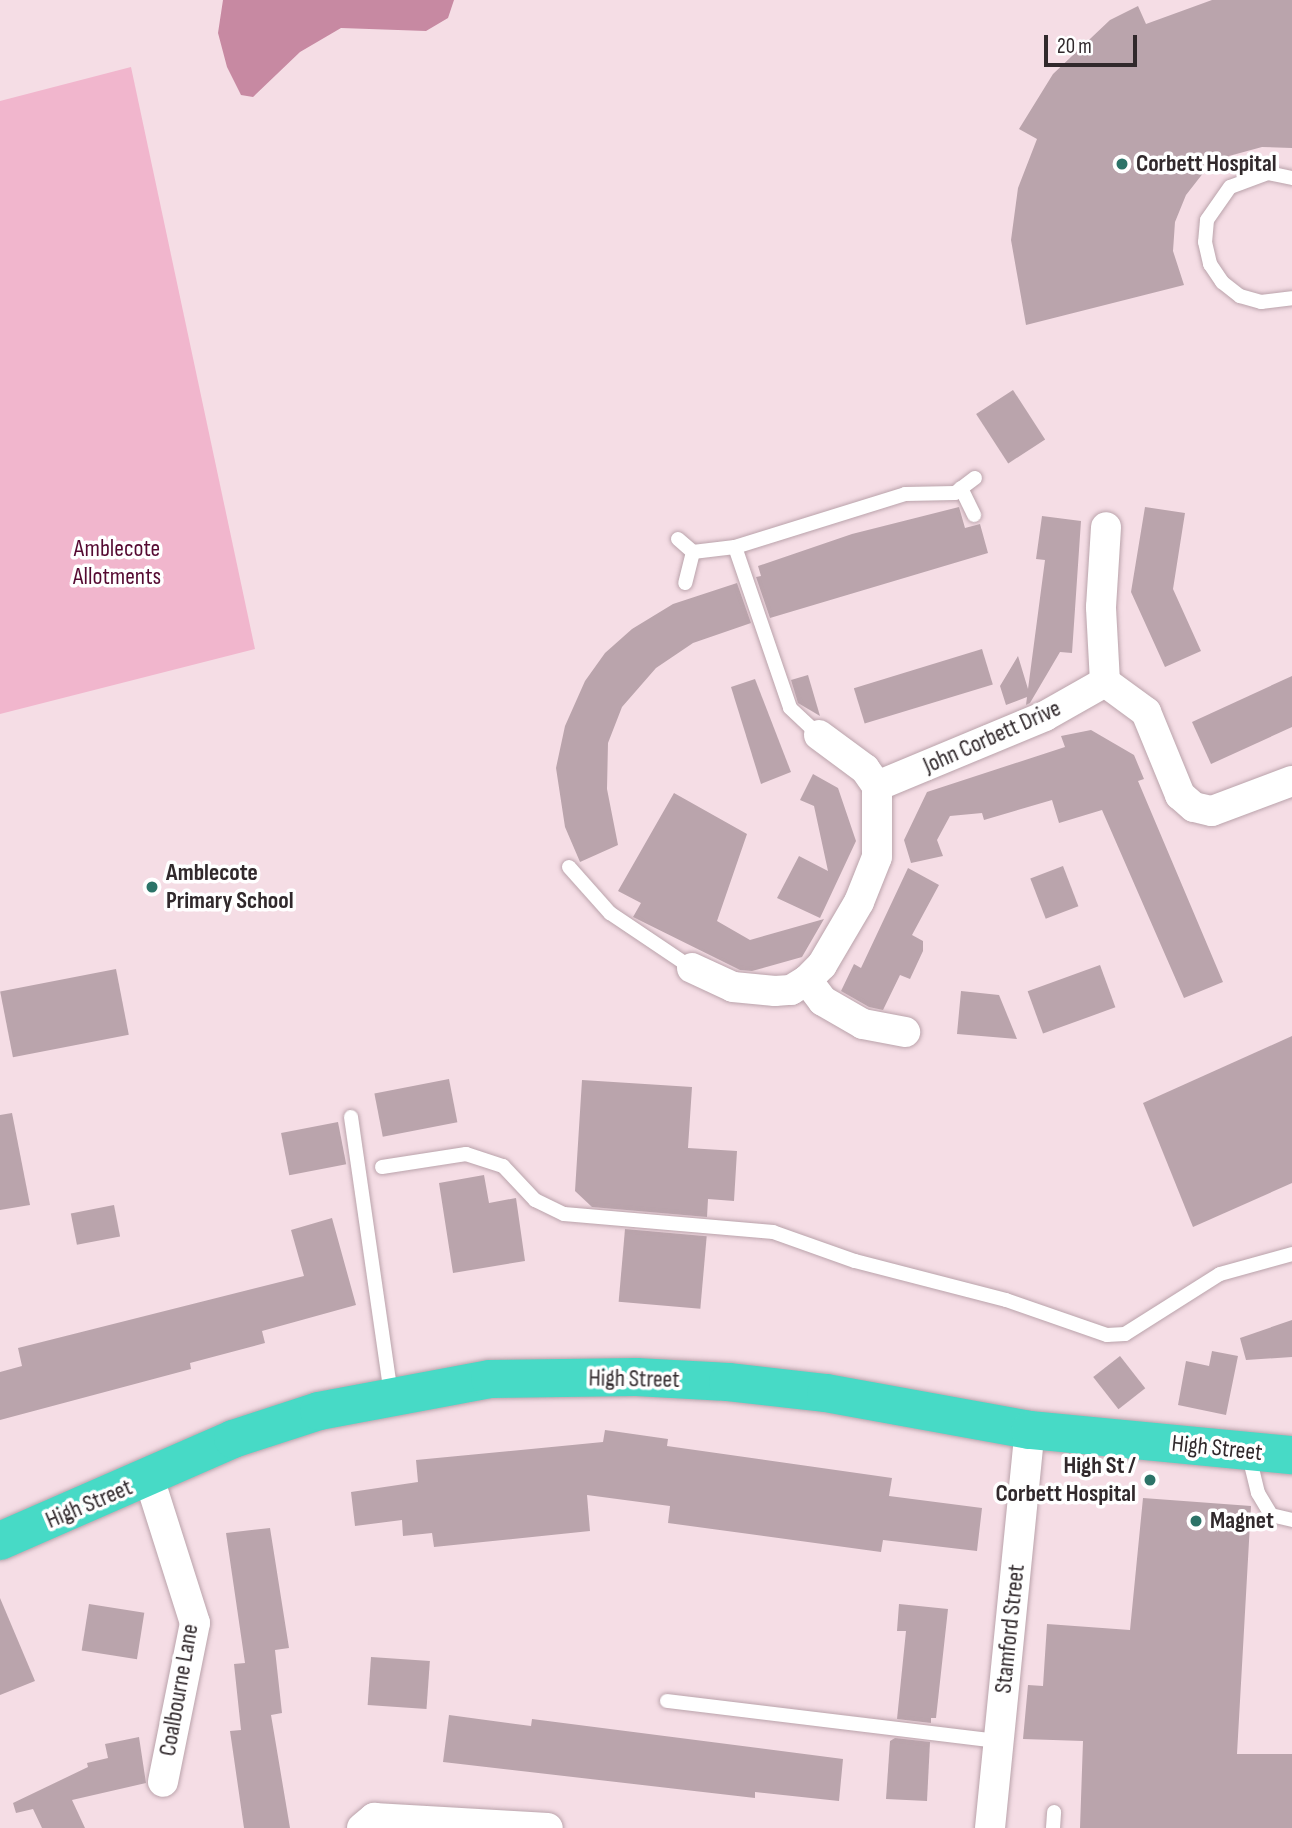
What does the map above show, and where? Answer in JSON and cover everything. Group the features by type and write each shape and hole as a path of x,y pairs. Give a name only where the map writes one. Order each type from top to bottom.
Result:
{"highway":[{"name":"High Street","path":"0,1541 233,1439 319,1411 391,1395 490,1379 676,1379 826,1393 1030,1430 1292,1455"}],"street":[{"path":"1106,527 1101,607 1105,682 1146,712 1180,795 1194,807 1212,811 1292,781"},
{"name":"John Corbett Drive","path":"877,786 1045,716 1105,682"},
{"path":"692,968 733,987 775,991 807,980 822,965 859,902 877,857 877,786 864,769 819,735"},
{"path":"807,980 823,1001 863,1024 905,1032"},
{"name":"Stamford Street","path":"990,1828 1030,1430"},
{"name":"Coalbourne Lane","path":"149,1478 195,1623 163,1782"},
{"path":"362,1828 374,1818 548,1828"}],"lane":[{"path":"1292,178 1268,173 1230,187 1207,220 1205,242 1210,264 1222,282 1240,296 1261,302 1292,298"},
{"path":"678,539 693,552 735,547 905,494 954,493 975,478"},
{"path":"961,488 974,515"},
{"path":"735,547 790,708 819,735"},
{"path":"685,583 693,552"},
{"path":"569,867 610,914 692,968"},
{"path":"351,1117 391,1395"},
{"path":"382,1167 466,1154 503,1166 536,1200 564,1214 772,1232 855,1261 1006,1300 1107,1335 1125,1334 1220,1274 1292,1254"},
{"path":"1248,1451 1258,1493 1271,1514 1292,1520"},
{"path":"667,1701 999,1741"},
{"path":"1053,1828 1054,1812"}],"green space":[{"name":"Amblecote Allotments","path":"131,67 255,649 0,714 0,101"}],"shaded area":[{"path":"223,0 454,0 448,18 426,31 341,28 300,52 253,97 241,95 227,67 218,33"}],"building":[{"name":"Corbett Hospital","path":"1212,0 1292,0 1292,148 1262,147 1229,156 1204,172 1186,195 1175,222 1173,251 1184,285 1026,325 1011,240 1018,188 1037,139 1019,129 1053,74 1110,20 1138,6 1146,24"},
{"path":"1013,390 1045,439 1008,463 976,414"},
{"path":"959,507 965,528 980,524 988,553 770,618 756,577 761,576 758,566 852,534"},
{"path":"1145,507 1185,513 1173,589 1201,651 1165,667 1131,592"},
{"path":"1042,516 1081,521 1072,653 1060,652 1030,703 1026,705 1027,697 1006,705 1000,686 1018,656 1028,689 1045,560 1036,559"},
{"path":"737,583 751,623 693,643 656,668 622,707 608,743 607,789 618,845 580,862 565,827 556,768 565,726 585,681 605,653 632,629 673,604"},
{"path":"982,649 993,684 865,724 854,688"},
{"path":"808,675 820,716 798,703 791,680"},
{"path":"1292,676 1292,727 1211,764 1192,722"},
{"path":"755,679 791,772 761,784 731,687"},
{"path":"1091,730 1134,755 1144,779 1138,781 1223,982 1184,998 1102,810 1059,823 1052,800 984,820 982,813 950,816 937,840 943,856 911,863 904,840 927,792 1065,747 1061,736"},
{"path":"813,774 838,788 856,841 820,918 777,898 799,856 828,871 814,806 800,800"},
{"path":"674,793 747,834 717,921 750,940 824,919 802,957 752,971 740,970 633,917 641,903 618,891"},
{"path":"1063,866 1078,906 1046,919 1030,879"},
{"path":"908,868 939,885 912,935 923,941 923,951 910,979 900,975 883,1010 869,1007 841,991 854,964 861,968"},
{"path":"1100,965 1115,1007 1043,1034 1028,991"},
{"path":"116,969 129,1035 13,1057 0,992"},
{"path":"961,991 999,995 1017,1039 957,1034"},
{"path":"1292,1036 1292,1183 1193,1227 1143,1103"},
{"path":"449,1079 457,1122 383,1137 374,1094"},
{"path":"582,1080 692,1087 688,1148 737,1151 734,1201 708,1199 707,1217 592,1207 575,1191"},
{"path":"12,1113 30,1205 0,1210 0,1115"},
{"path":"338,1122 346,1164 289,1175 281,1133"},
{"path":"484,1175 489,1203 516,1198 525,1261 453,1273 439,1183"},
{"path":"114,1205 120,1236 77,1245 71,1213"},
{"path":"332,1218 356,1305 262,1331 265,1343 190,1363 191,1369 0,1420 0,1372 22,1366 18,1348 304,1276 291,1230"},
{"path":"625,1229 707,1236 700,1309 619,1302"},
{"path":"1292,1320 1292,1357 1246,1360 1240,1338"},
{"path":"1212,1351 1238,1356 1226,1415 1178,1405 1186,1361 1209,1366"},
{"path":"1120,1356 1145,1388 1118,1409 1093,1377"},
{"path":"605,1430 668,1439 667,1446 892,1478 889,1496 982,1508 977,1551 883,1540 881,1552 668,1523 670,1506 587,1495 590,1531 434,1547 432,1533 403,1536 402,1520 355,1526 351,1492 418,1482 416,1460 603,1442"},
{"path":"1143,1498 1251,1506 1237,1754 1292,1754 1292,1828 1080,1828 1083,1741 1023,1739 1028,1685 1043,1686 1047,1624 1130,1630"},
{"path":"270,1528 289,1648 275,1650 282,1713 271,1715 290,1828 244,1828 230,1731 241,1730 234,1664 245,1663 226,1533"},
{"path":"0,1598 35,1681 0,1695"},
{"path":"89,1604 144,1613 137,1659 82,1650"},
{"path":"899,1604 948,1609 936,1718 931,1718 931,1723 897,1719 906,1631 897,1631"},
{"path":"371,1657 430,1661 427,1709 368,1705"},
{"path":"449,1715 531,1726 532,1719 843,1759 839,1801 755,1792 755,1798 443,1762"},
{"path":"139,1737 146,1783 72,1800 85,1828 42,1828 33,1809 16,1813 13,1803 88,1767 87,1763 108,1758 105,1744"},
{"path":"895,1738 930,1742 927,1801 886,1799 890,1741"}],"place":[{"name":"Corbett Hospital","path":"1122,164"},
{"name":"Amblecote Primary School","path":"152,887"},
{"name":"High St / Corbett Hospital","path":"1150,1480"},
{"name":"Magnet","path":"1196,1521"}]}
